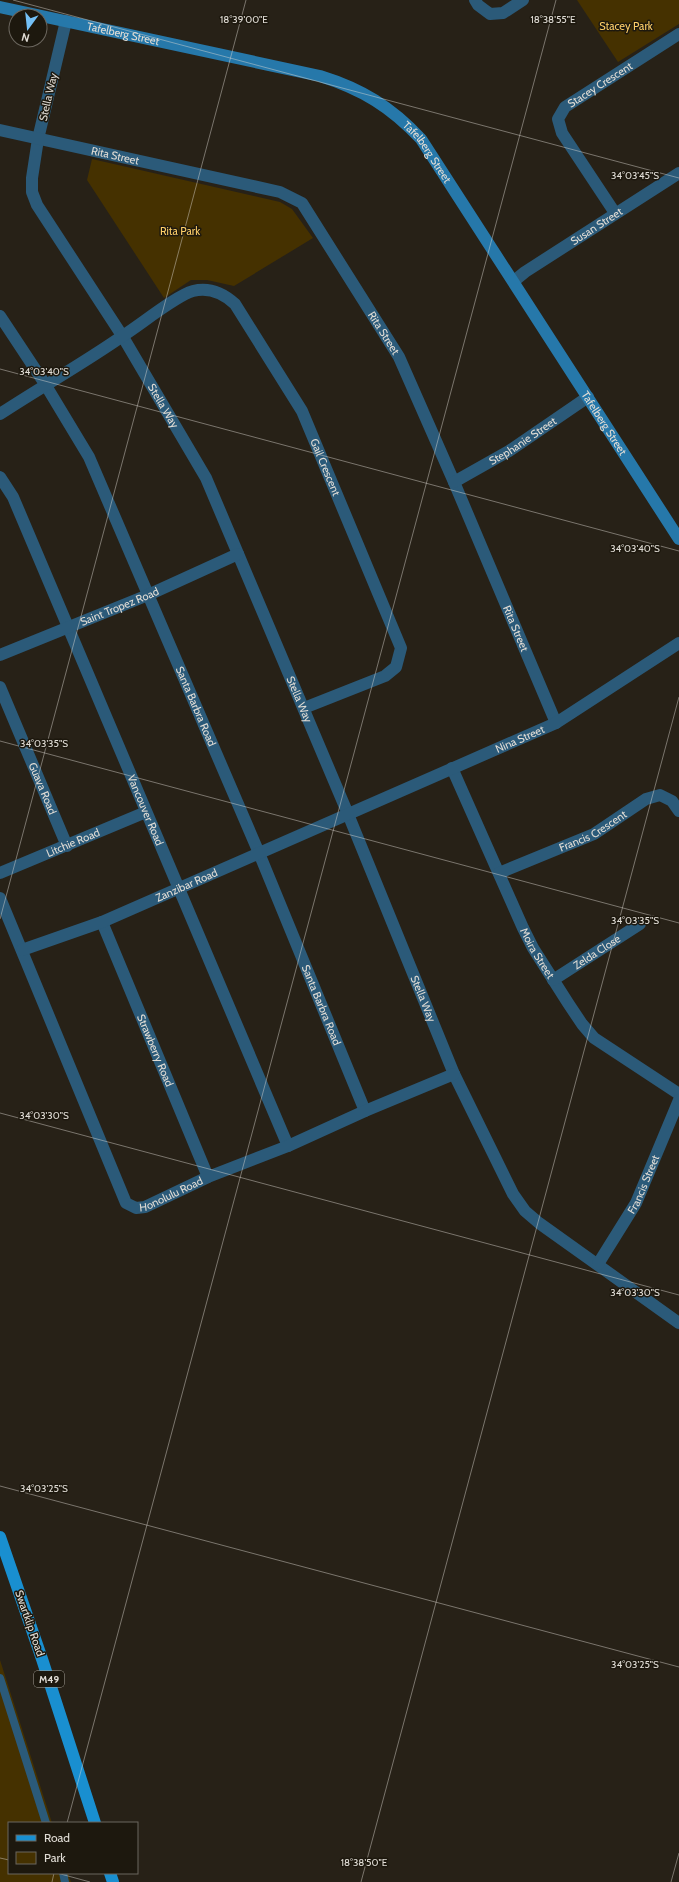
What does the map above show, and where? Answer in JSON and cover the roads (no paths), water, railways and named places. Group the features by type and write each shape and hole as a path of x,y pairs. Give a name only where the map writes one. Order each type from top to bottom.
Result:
{"main road":[{"name":"Swartklip Road","path":"0,1537 42,1659 95,1822"}],"street":[{"path":"475,0 478,5 490,14 503,13 523,0"},
{"name":"Tafelberg Street","path":"0,7 320,76 358,90 375,99 407,124 421,139 679,539"},
{"name":"Stella Way","path":"66,21 38,139 31,184 35,200 122,336 202,471 304,708 454,1074 513,1194 525,1212 539,1223 679,1323"},
{"name":"Stacey Crescent","path":"615,214 562,133 558,119 565,107 679,34"},
{"path":"0,130 38,139"},
{"name":"Rita Street","path":"38,139 280,192 302,203 400,357 556,723"},
{"name":"Susan Street","path":"514,281 525,272 679,173"},
{"name":"Gail Crescent","path":"0,414 186,293 203,290 221,294 235,304 302,411 401,648 396,667 385,676 304,708"},
{"name":"Santa Barbra Road","path":"0,316 45,384 89,457 259,853 365,1111"},
{"name":"Stephanie Street","path":"454,482 509,451 588,397"},
{"name":"Vancouver Road","path":"0,477 13,498 288,1146"},
{"name":"Saint Tropez Road","path":"0,655 148,595 238,554"},
{"name":"Nina Street","path":"348,814 556,723 679,643"},
{"name":"Guava Road","path":"0,687 67,846"},
{"name":"Moira Street","path":"452,768 529,940 582,1024 594,1038 679,1094"},
{"name":"Francis Crescent","path":"499,873 594,834 646,799 660,795 672,801 679,811"},
{"name":"Litchie Road","path":"0,873 146,812"},
{"name":"Zanzibar Road","path":"22,950 102,922 348,814"},
{"name":"Honolulu Road","path":"0,898 126,1203 136,1208 145,1206 208,1178 288,1146 365,1111 454,1074"},
{"name":"Strawberry Road","path":"102,922 208,1178"},
{"name":"Zelda Close","path":"553,980 640,924"},
{"name":"Francis Street","path":"598,1264 636,1203 679,1100"}],"lane":[{"path":"0,1678 46,1822"}],"park label":[{"name":"Stacey Park","path":"626,26"},
{"name":"Rita Park","path":"180,231"}]}
